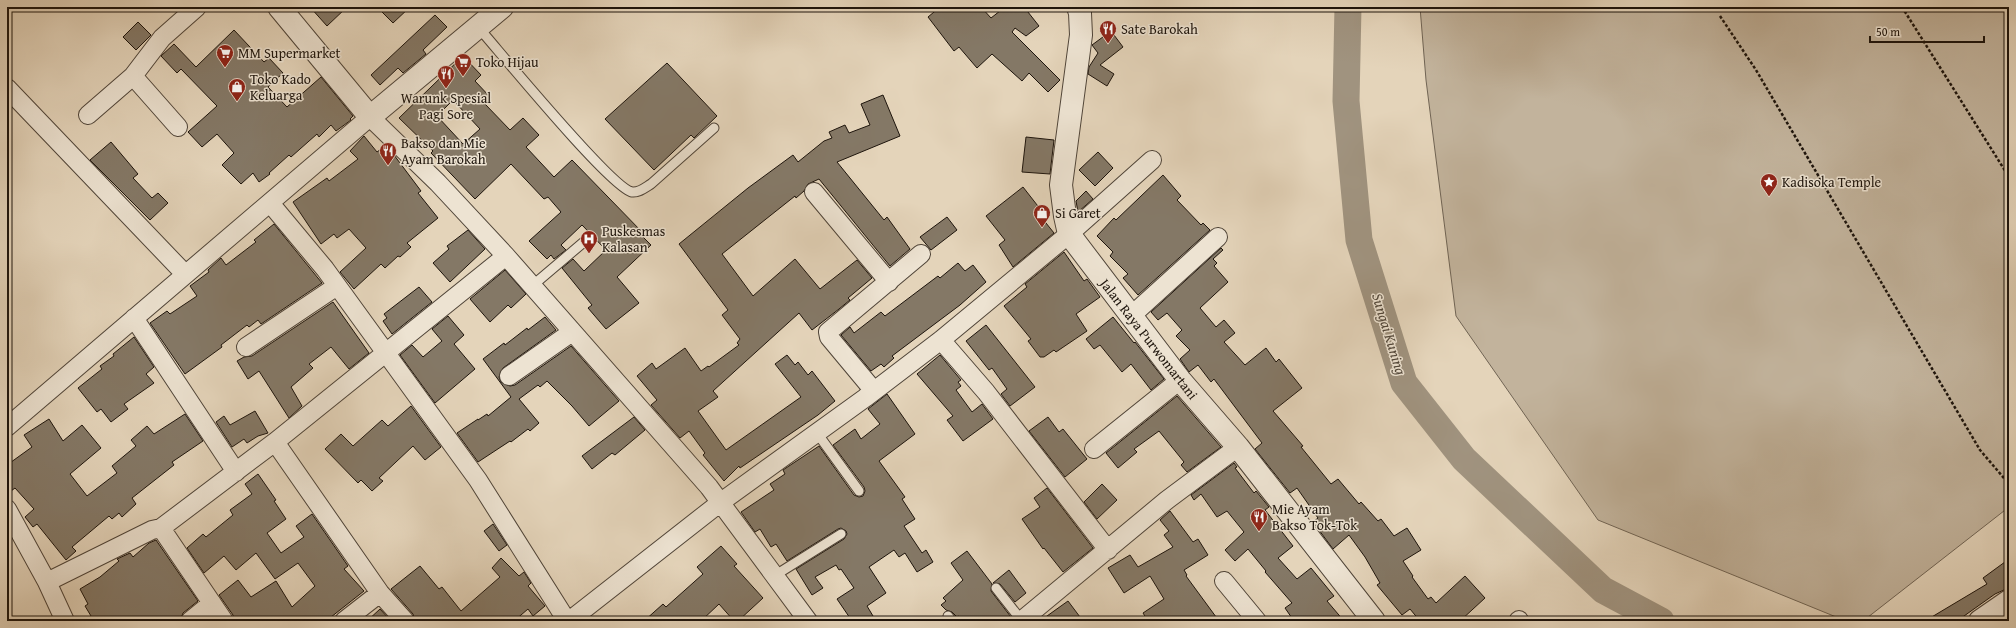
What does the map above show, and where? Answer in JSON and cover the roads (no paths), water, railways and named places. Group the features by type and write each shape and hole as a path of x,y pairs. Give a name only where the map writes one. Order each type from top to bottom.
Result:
{"street":[{"path":"88,115 133,76 162,38 197,7"},
{"path":"280,7 370,117 438,184 506,256 721,502 808,621"},
{"path":"7,427 370,117 502,7"},
{"name":"Jalan Raya Purwomartani","path":"1078,7 1080,13 1081,34 1061,185 1069,234 1180,380 1238,447 1374,621"},
{"path":"133,76 178,127"},
{"path":"7,88 185,274"},
{"path":"270,202 325,269 384,353 478,480 568,621 721,502 817,433 941,340 1069,234 1152,160"},
{"path":"814,192 889,282"},
{"path":"1131,316 1218,237"},
{"path":"874,391 827,334 921,254"},
{"path":"47,582 152,530 161,528 275,442 506,256"},
{"path":"246,347 337,286"},
{"path":"134,318 236,472"},
{"path":"509,376 572,332"},
{"path":"941,340 986,392 1108,550"},
{"path":"1094,449 1180,380"},
{"path":"275,442 380,593 404,621"},
{"path":"1021,621 1167,500 1238,447"},
{"path":"7,509 47,582 64,621"},
{"path":"161,528 224,621"},
{"path":"1224,582 1257,621"},
{"path":"344,621 380,593"},
{"path":"1984,620 2009,601"},
{"path":"190,621 212,603"}],"lane":[{"path":"478,28 572,135 621,186 632,192 642,190 651,184 714,128"},
{"path":"532,286 585,241"},
{"path":"817,433 859,491"},
{"path":"774,576 841,534"},
{"path":"996,588 1021,621"}],"waterway":[{"name":"Sungai Kuning","path":"1348,7 1346,101 1359,240 1404,383 1464,459 1603,590 1661,621"}],"place":[{"name":"Sate Barokah","path":"1108,44"},
{"name":"MM Supermarket","path":"225,68"},
{"name":"Toko Hijau","path":"463,77"},
{"name":"Warunk Spesial Pagi Sore","path":"446,89"},
{"name":"Toko Kado Keluarga","path":"237,102"},
{"name":"Bakso dan Mie Ayam Barokah","path":"388,166"},
{"name":"Kadisoka Temple","path":"1769,197"},
{"name":"Si Garet","path":"1042,228"},
{"name":"Puskesmas Kalasan","path":"589,254"},
{"name":"Mie Ayam Bakso Tok-Tok","path":"1259,532"}]}
